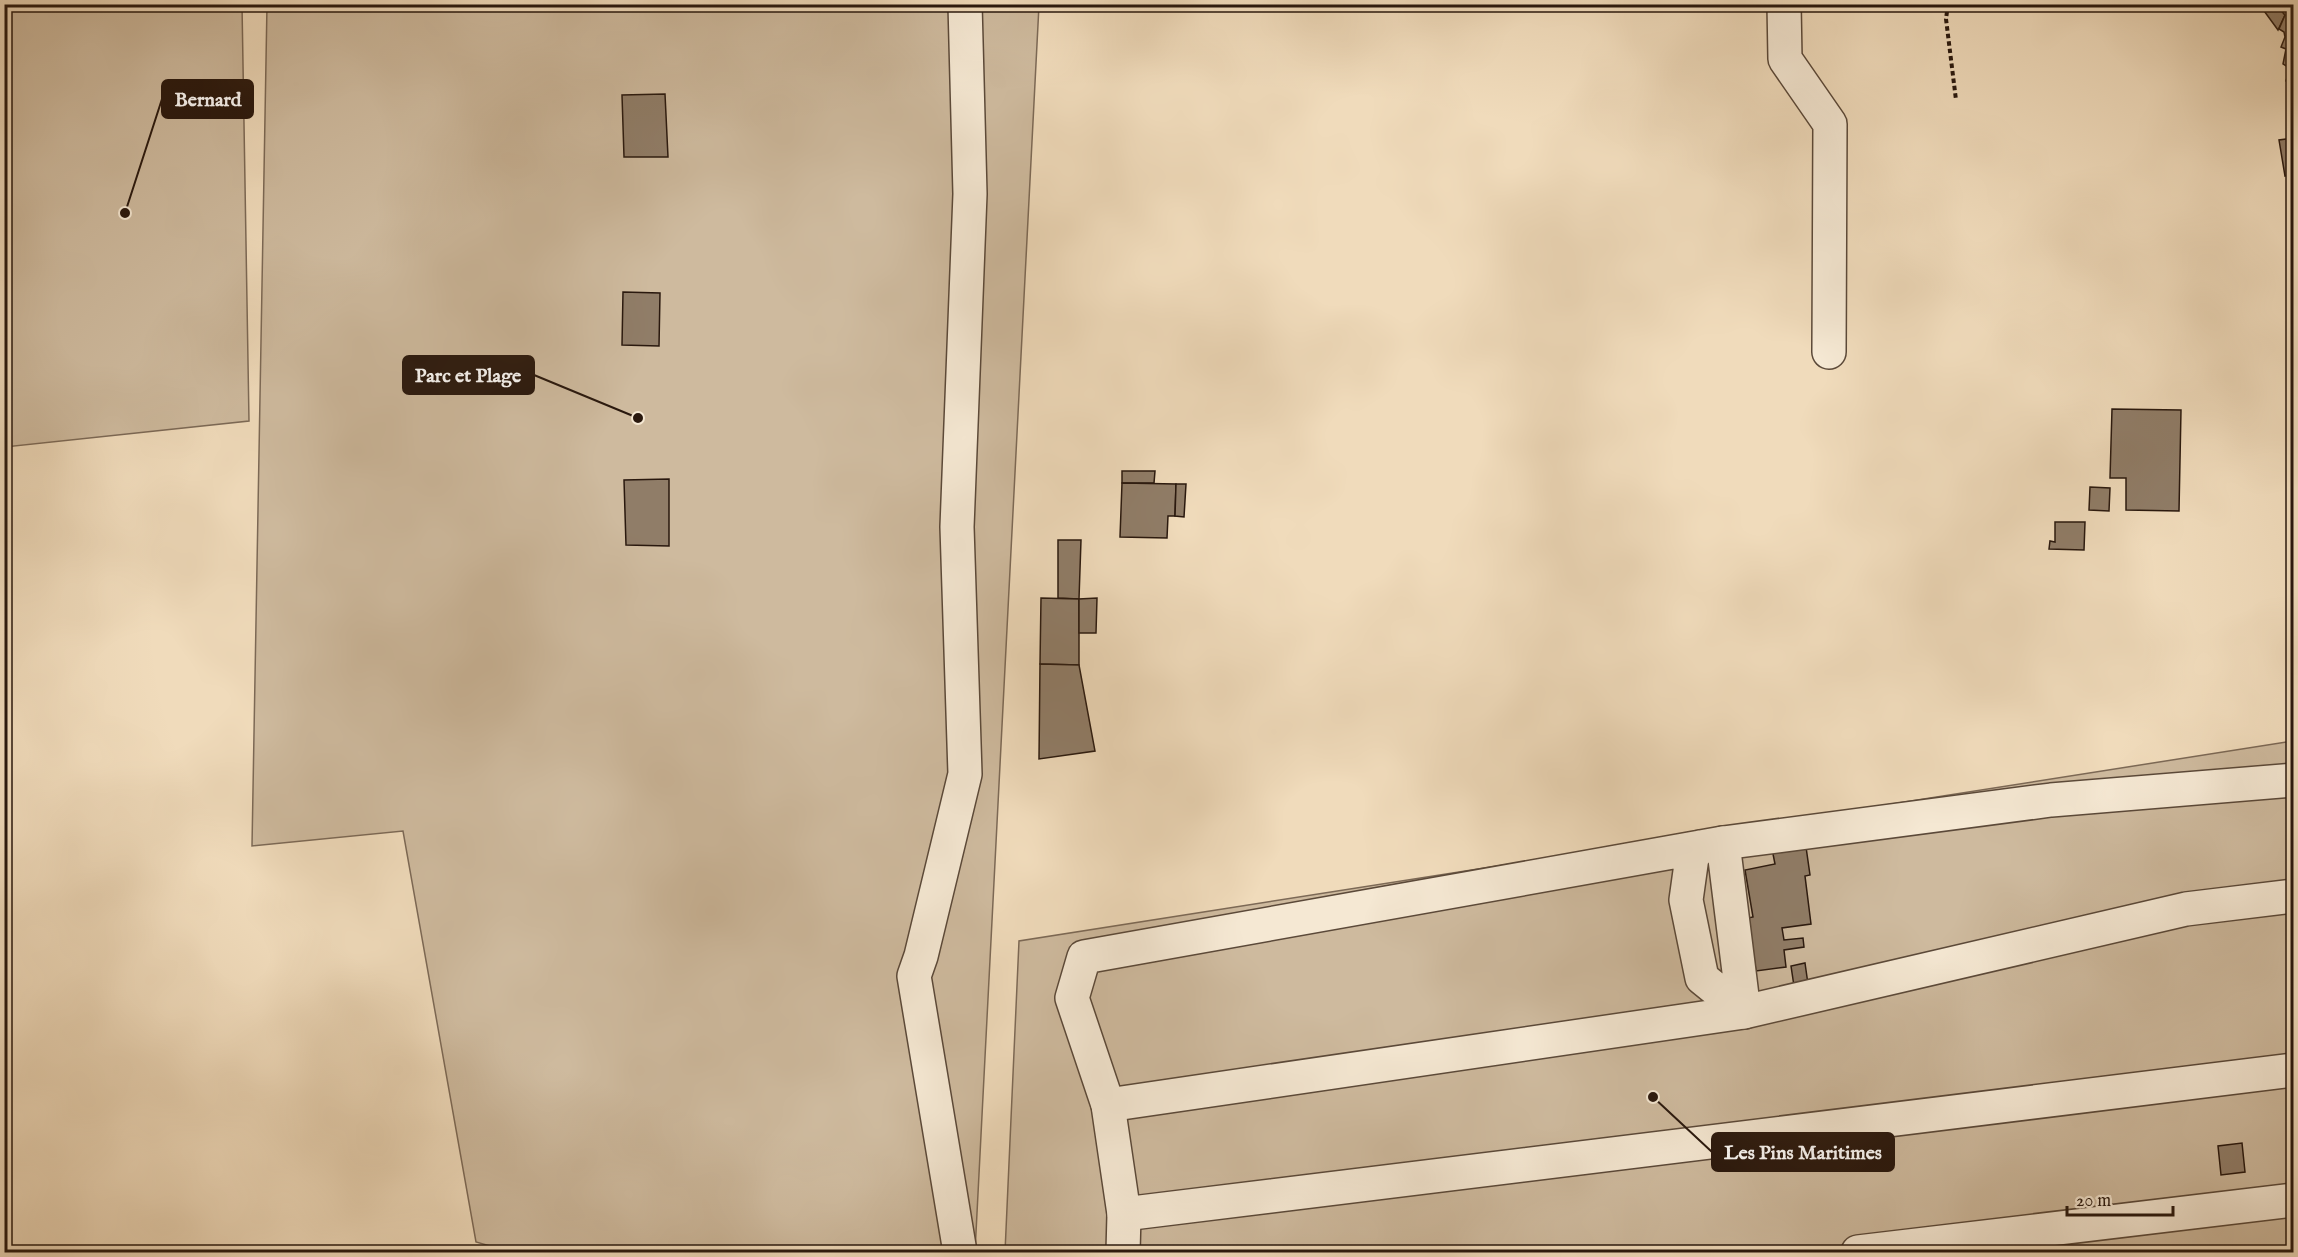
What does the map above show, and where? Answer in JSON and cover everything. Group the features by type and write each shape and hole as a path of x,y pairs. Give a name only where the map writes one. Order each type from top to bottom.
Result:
{"lane":[{"path":"960,1252 914,976 921,956 965,774 957,527 970,194 965,4"},
{"path":"1784,4 1785,59 1830,124 1829,352"},
{"path":"1123,1252 1124,1214 1108,1105 1072,998 1084,957 1712,845 2051,800 2294,780"},
{"path":"1712,845 1744,1012"},
{"path":"1712,845 1692,857 1686,900 1702,978 1744,1012"},
{"path":"1108,1105 1744,1012 2186,909 2294,896"},
{"path":"1124,1214 2294,1070"},
{"path":"1858,1252 2294,1200"}],"path":[{"path":"1948,4 1946,19 1956,100"}],"shaded area":[{"path":"4,5 242,5 249,421 5,447"},
{"path":"267,5 1039,5 975,1252 511,1252 476,1242 403,831 252,846"},
{"path":"2293,741 2293,1252 1005,1252 1019,941"}],"building":[{"path":"2259,4 2276,4 2285,15 2278,30"},
{"path":"2276,4 2294,4 2294,104 2288,100 2292,90 2291,84 2286,81 2288,67 2283,64 2286,49 2281,47 2285,37 2284,32 2279,29 2285,15"},
{"path":"665,94 668,157 624,157 622,95"},
{"path":"2294,138 2294,174 2285,176 2279,140"},
{"path":"623,292 660,293 659,346 622,345"},
{"path":"2112,409 2181,410 2179,511 2126,510 2126,478 2110,478"},
{"path":"1122,471 1155,471 1154,483 1122,483"},
{"path":"669,479 669,546 626,545 624,480"},
{"path":"1122,483 1176,484 1175,516 1168,516 1167,538 1120,537"},
{"path":"1176,484 1186,484 1184,517 1175,516"},
{"path":"2090,487 2110,488 2109,511 2089,510"},
{"path":"2055,522 2085,522 2084,550 2049,549 2050,541 2055,542"},
{"path":"1058,540 1081,540 1079,599 1058,598"},
{"path":"1041,598 1079,599 1079,665 1040,664"},
{"path":"1097,598 1096,633 1079,633 1079,599"},
{"path":"1040,664 1079,665 1095,751 1039,759"},
{"path":"1805,840 1810,875 1805,876 1811,924 1782,928 1784,940 1803,938 1804,947 1784,950 1786,967 1756,971 1748,918 1753,917 1745,870 1775,864 1771,844"},
{"path":"1805,963 1808,984 1794,986 1791,966"},
{"path":"2242,1143 2245,1172 2221,1175 2218,1146"}],"place":[{"name":"Bernard","path":"125,213"},
{"name":"Parc et Plage","path":"638,418"},
{"name":"Les Pins Maritimes","path":"1653,1097"}]}
